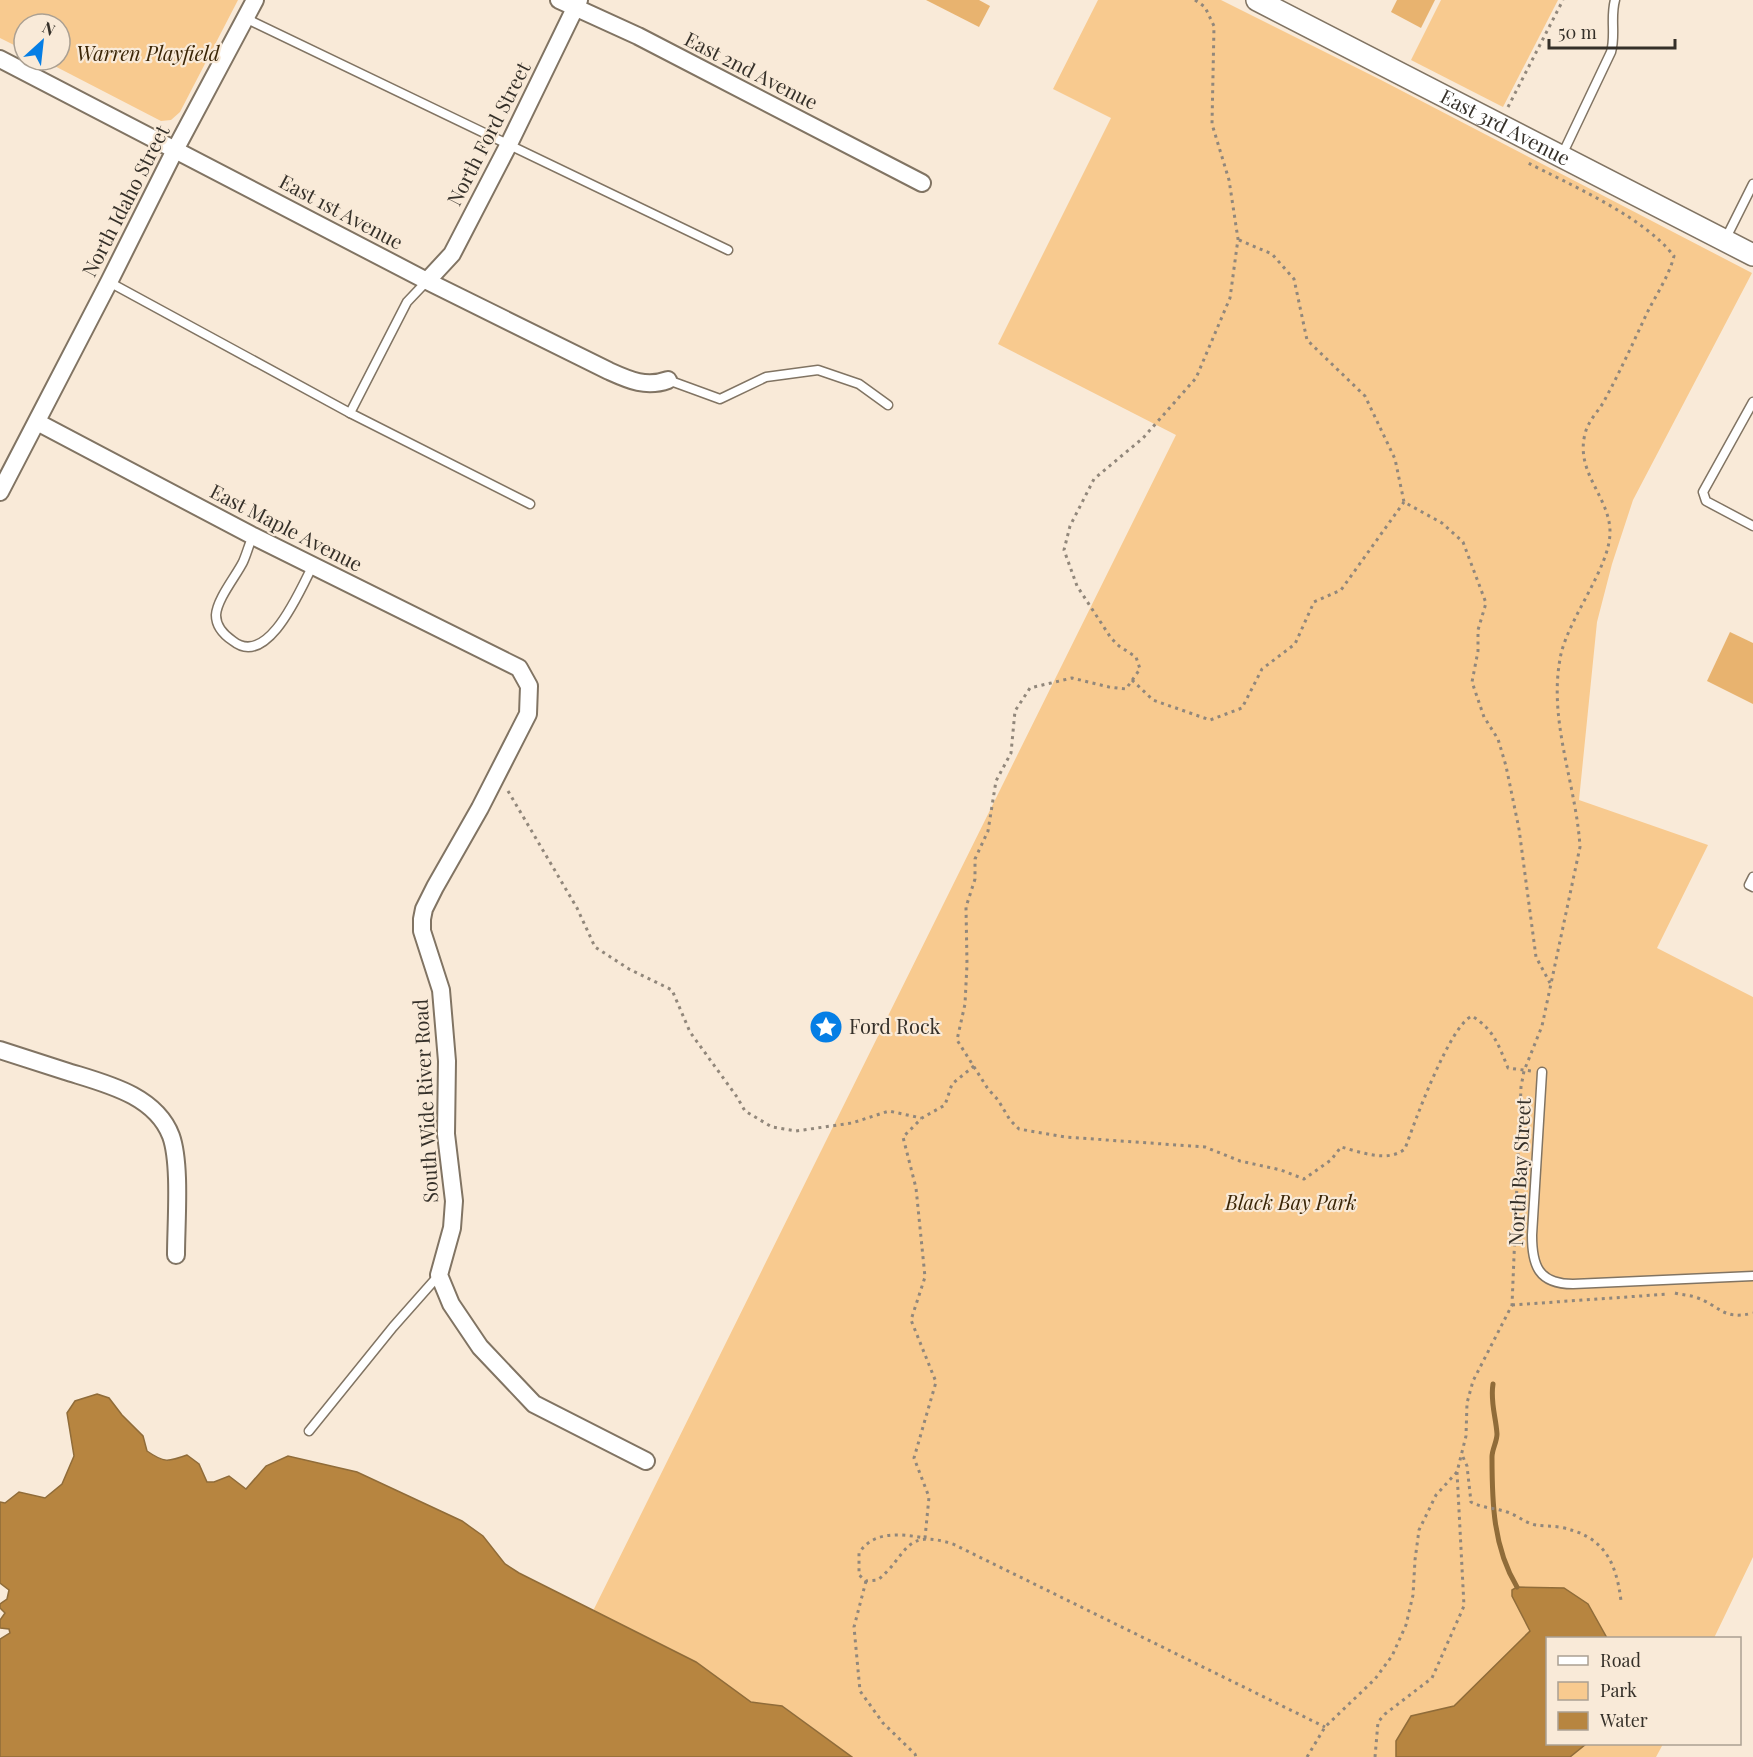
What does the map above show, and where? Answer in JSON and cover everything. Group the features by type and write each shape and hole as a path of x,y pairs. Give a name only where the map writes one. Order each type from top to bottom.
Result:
{"street":[{"name":"North Idaho Street","path":"0,492 255,0"},
{"name":"East 2nd Avenue","path":"559,0 577,4 922,183"},
{"name":"East 3rd Avenue","path":"1257,0 1753,255"},
{"name":"North Ford Street","path":"427,281 452,254 577,4"},
{"name":"East 1st Avenue","path":"0,59 427,281 620,376 648,384 668,380"},
{"name":"East Maple Avenue","path":"37,422 252,536 519,668"},
{"name":"South Wide River Road","path":"439,1275 452,1228 454,1201 446,1134 447,1061 442,1001 432,959 422,931 422,920 424,909 435,887 498,774 528,714 529,686 519,668"},
{"path":"0,1050 117,1088 139,1100 159,1118 171,1136 176,1163 176,1255"},
{"path":"439,1275 451,1304 480,1347 534,1404 646,1461"}],"lane":[{"path":"1562,156 1611,52 1614,41 1612,13 1615,0"},
{"path":"245,18 728,250"},
{"path":"1725,240 1753,184"},
{"path":"350,413 407,302 427,281"},
{"path":"109,282 350,413 530,504"},
{"path":"668,380 720,399 766,377 818,370 859,384 888,405"},
{"path":"1753,402 1703,492 1706,501 1753,525"},
{"path":"252,536 244,560 219,606 216,617 221,632 236,644 252,647 268,638 285,619 312,565"},
{"path":"1753,877 1749,885 1753,887"},
{"name":"North Bay Street","path":"1542,1072 1532,1235 1532,1255 1541,1273 1553,1282 1573,1284 1753,1276"},
{"path":"309,1431 393,1327 439,1275"}],"path":[{"path":"1195,0 1205,8 1214,26 1212,124 1229,180 1238,239 1230,298 1196,378 1143,438 1094,478 1070,526 1064,550 1077,586 1111,638 1136,657 1140,669 1126,689 1072,678 1030,688 1015,711 1011,753 996,781 987,831 975,859 975,879 966,908 965,1004 957,1040 988,1089 1018,1129 1065,1137 1205,1147 1240,1161 1281,1170 1304,1179 1331,1160 1341,1147 1375,1156 1398,1155 1405,1149 1450,1041 1465,1019 1472,1016 1487,1026 1497,1041 1508,1068 1524,1071"},
{"path":"1500,124 1563,0"},
{"path":"1375,1757 1378,1722 1432,1678 1464,1606 1457,1472 1462,1455 1467,1403 1473,1381 1512,1305 1520,1093 1524,1071 1542,1026 1580,847 1577,820 1562,747 1558,714 1558,682 1561,654 1569,630 1599,569 1610,533 1607,515 1586,470 1582,448 1585,431 1607,394 1674,256 1667,246 1634,220 1520,158"},
{"path":"1132,680 1153,700 1210,720 1242,708 1262,669 1294,644 1314,602 1341,590 1404,502 1395,459 1365,396 1307,340 1294,279 1272,254 1238,239"},
{"path":"1404,502 1442,523 1463,542 1486,603 1478,630 1478,651 1472,682 1484,717 1498,739 1506,766 1519,829 1536,957 1551,985"},
{"path":"498,774 571,898 595,947 629,969 672,990 690,1032 738,1097 745,1111 772,1127 796,1131 852,1123 889,1112 922,1118"},
{"path":"925,1538 929,1497 914,1458 936,1382 911,1320 925,1277 916,1188 903,1137 922,1118 945,1105 952,1084 974,1066"},
{"path":"1512,1305 1675,1293 1695,1297 1725,1314 1740,1316 1753,1313"},
{"path":"1462,1455 1467,1466 1471,1502 1505,1511 1533,1524 1580,1532 1595,1541 1603,1548 1611,1562 1618,1580 1621,1600"},
{"path":"1307,1757 1325,1727 1375,1679 1392,1656 1406,1625 1413,1595 1419,1530 1436,1495 1457,1472"},
{"path":"925,1538 909,1545 878,1580 866,1581 859,1575 858,1558 862,1548 870,1541 886,1535 905,1534 944,1541 1325,1727"},
{"path":"866,1581 854,1627 860,1691 883,1723 916,1757"}],"green space":[{"name":"Warren Playfield","path":"0,0 238,0 180,112 171,120 161,121 66,72 72,72 72,12 12,12 12,44 0,38"},
{"name":"Black Bay Park","path":"1098,0 1221,0 1381,80 1752,273 1633,500 1612,564 1597,622 1579,800 1708,845 1657,948 1753,997 1753,1557 1714,1637 1606,1637 1588,1604 1512,1596 1530,1631 1454,1706 1411,1716 1396,1741 1396,1757 852,1757 783,1706 751,1702 696,1662 593,1611 1176,435 998,344 1111,118 1053,89"},
{"path":"1441,0 1558,0 1503,107 1411,60"},
{"path":"1585,1745 1662,1745 1656,1757 1570,1757"}],"water":[{"path":"97,1394 109,1398 143,1436 147,1451 166,1460 187,1455 199,1464 207,1482 214,1482 229,1476 246,1489 266,1466 288,1456 357,1472 462,1521 483,1536 505,1564 519,1573 696,1662 751,1702 782,1706 852,1757 0,1757 0,1639 10,1633 9,1629 0,1628 0,1620 5,1613 0,1608 0,1604 7,1599 9,1590 0,1583 0,1502 5,1503 19,1492 45,1498 62,1484 74,1456 67,1413 75,1401"},
{"path":"1517,1587 1564,1588 1588,1604 1606,1637 1546,1637 1546,1745 1585,1745 1570,1757 1396,1757 1396,1741 1411,1716 1454,1706 1530,1631 1512,1596 1512,1590"}],"building":[{"path":"926,0 979,0 990,6 979,27"},
{"path":"1397,0 1435,0 1421,28 1391,12"},
{"path":"1730,632 1753,643 1753,704 1707,681"}],"waterway":[{"path":"1493,1384 1497,1434 1492,1457 1495,1524 1503,1556 1517,1587"}],"place":[{"name":"Ford Rock","path":"826,1027"}]}
